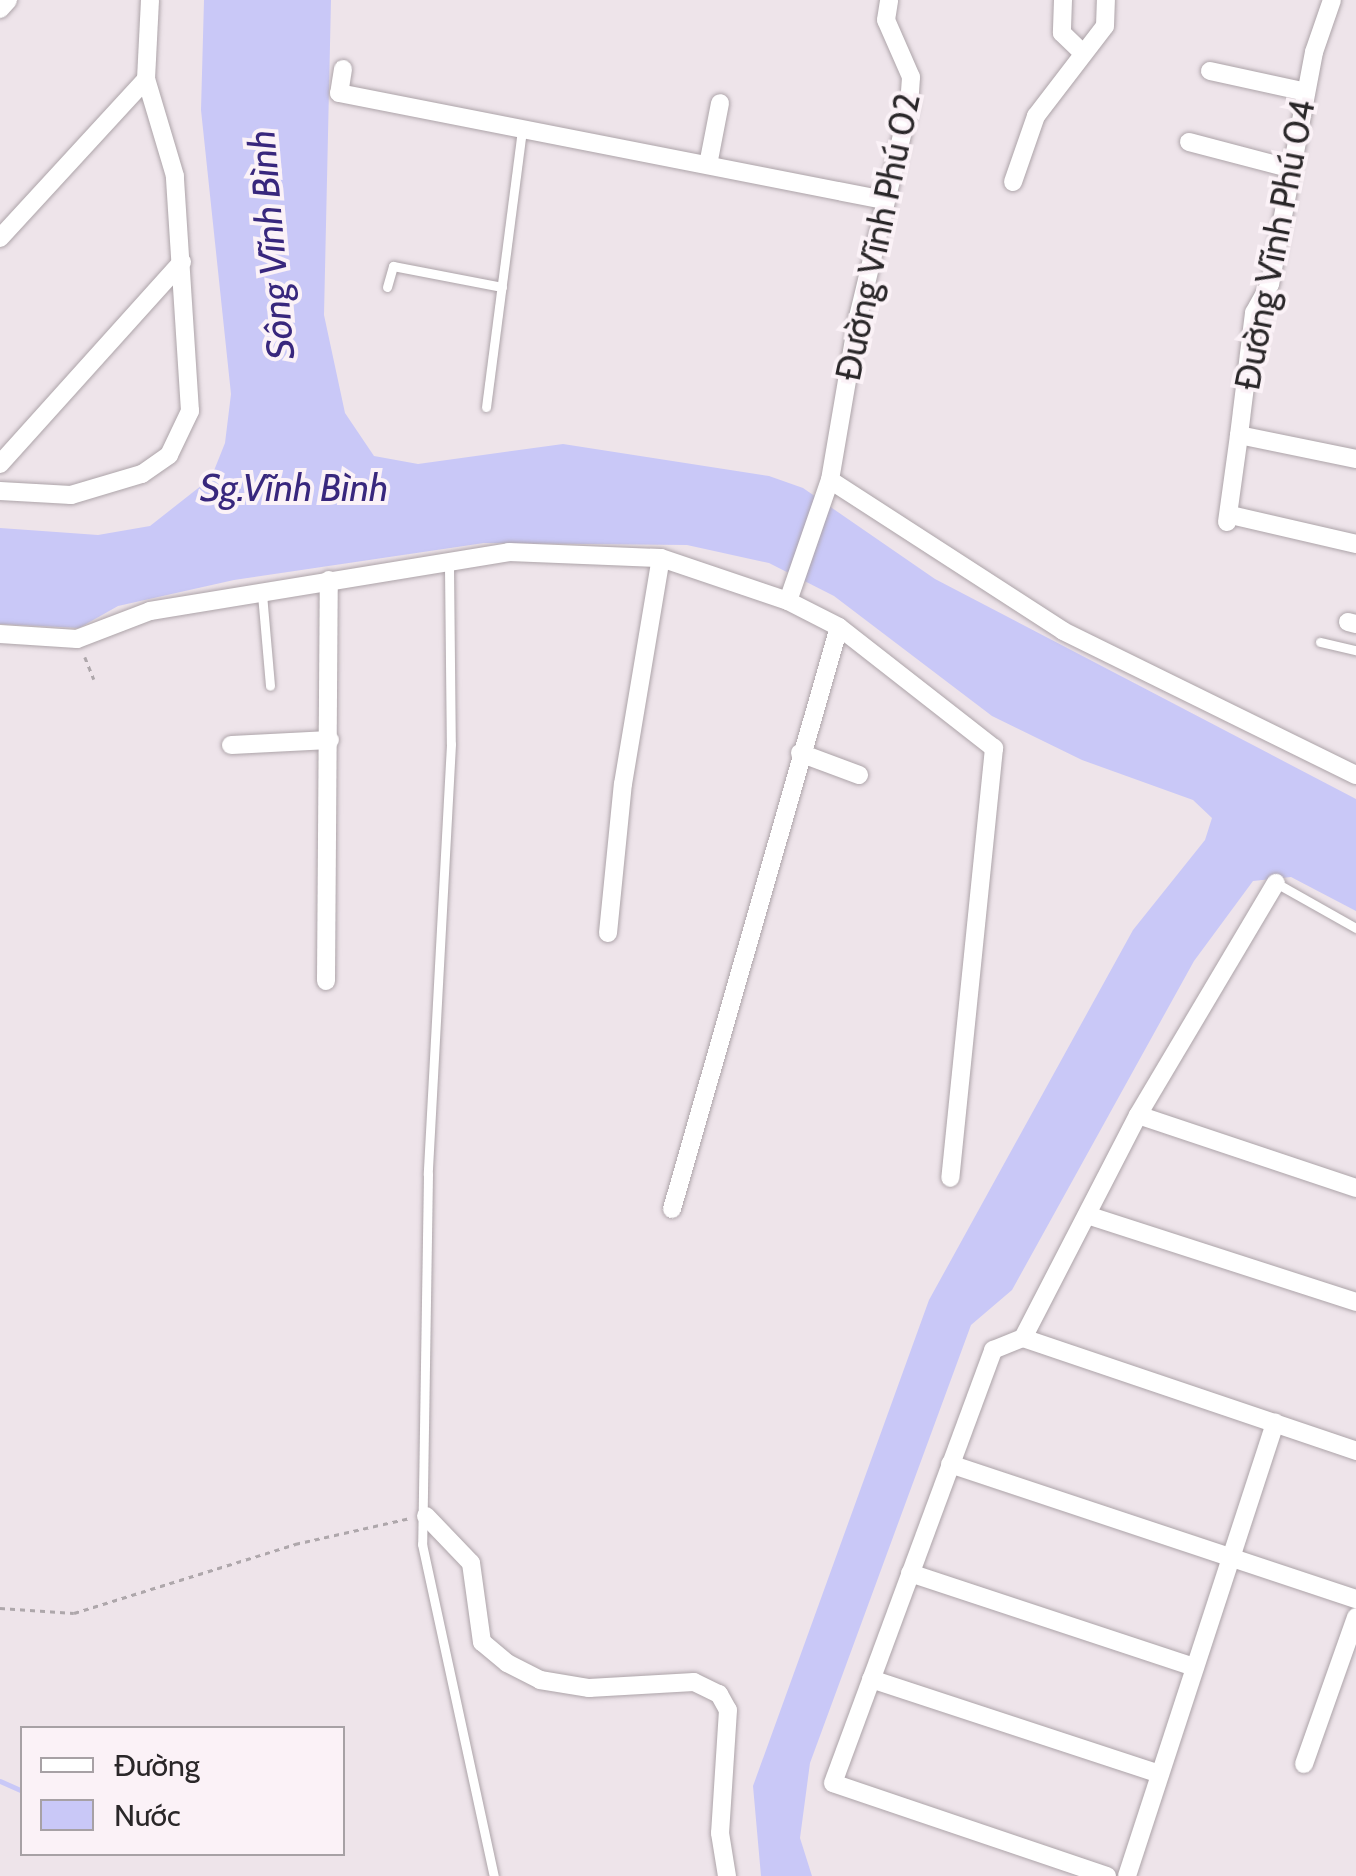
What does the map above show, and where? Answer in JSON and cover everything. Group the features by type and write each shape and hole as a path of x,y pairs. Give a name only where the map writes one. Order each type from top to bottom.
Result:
{"street":[{"path":"0,9 8,0"},
{"path":"0,492 102,490 169,455 190,411 175,176 146,80 150,0"},
{"path":"1063,0 1062,33 1083,53"},
{"path":"1013,182 1036,116 1106,26 1106,0"},
{"name":"Đường Vĩnh Phú 04","path":"1332,0 1306,92 1270,284 1254,313 1239,435 1356,459"},
{"name":"Đường Vĩnh Phú 02","path":"788,601 828,485 884,200 911,89 883,2"},
{"path":"343,68 339,93 884,200"},
{"path":"1210,71 1306,92"},
{"path":"0,238 146,80"},
{"path":"708,165 720,102"},
{"path":"1189,142 1292,169"},
{"path":"0,464 182,262"},
{"path":"1239,435 1231,519 1356,544"},
{"path":"828,485 1063,631 1356,775"},
{"path":"0,634 86,635 150,611 329,580 449,567 509,552 662,558 788,601 840,626 994,748 950,1178"},
{"path":"608,933 623,784 662,558"},
{"path":"326,981 329,580"},
{"path":"672,1209 800,753 840,626"},
{"path":"231,745 330,740"},
{"path":"800,753 859,775"},
{"path":"1108,1876 832,1783 993,1350 1022,1338 1138,1115 1276,883"},
{"path":"1138,1115 1356,1188"},
{"path":"1087,1214 1356,1302"},
{"path":"1022,1338 1356,1450"},
{"path":"1127,1876 1275,1423"},
{"path":"950,1464 1356,1600"},
{"path":"426,1516 471,1563 482,1642 508,1664 540,1680 589,1688 694,1682 719,1694 728,1710 720,1833 727,1876"},
{"path":"910,1572 1195,1668"},
{"path":"1304,1764 1356,1617"},
{"path":"871,1679 1160,1774"}],"lane":[{"path":"486,407 522,129"},
{"path":"387,287 394,266 502,287"},
{"path":"449,567 451,744 428,1174 423,1555 494,1876"},
{"path":"262,591 270,686"},
{"path":"1320,642 1356,650"},
{"path":"1276,883 1356,928"}],"path":[{"path":"86,635 94,678"},
{"path":"0,1608 74,1613 295,1544 426,1516"}],"water":[{"path":"204,0 331,0 324,315 345,413 374,456 418,464 563,444 769,476 803,488 935,579 1356,799 1356,911 1291,877 1253,881 1194,961 1012,1290 971,1325 810,1763 800,1838 812,1876 761,1876 753,1786 929,1300 1133,930 1205,840 1212,818 1193,800 1082,760 992,716 834,596 769,563 687,545 484,543 234,580 118,606 79,628 0,624 0,528 98,535 150,526 211,478 225,443 231,394 201,110"}],"waterway":[{"path":"0,1781 20,1790"}],"water label":[{"name":"Sông Vĩnh Bình","path":"271,245"},
{"name":"Sg.Vĩnh Bình","path":"294,488"}]}
